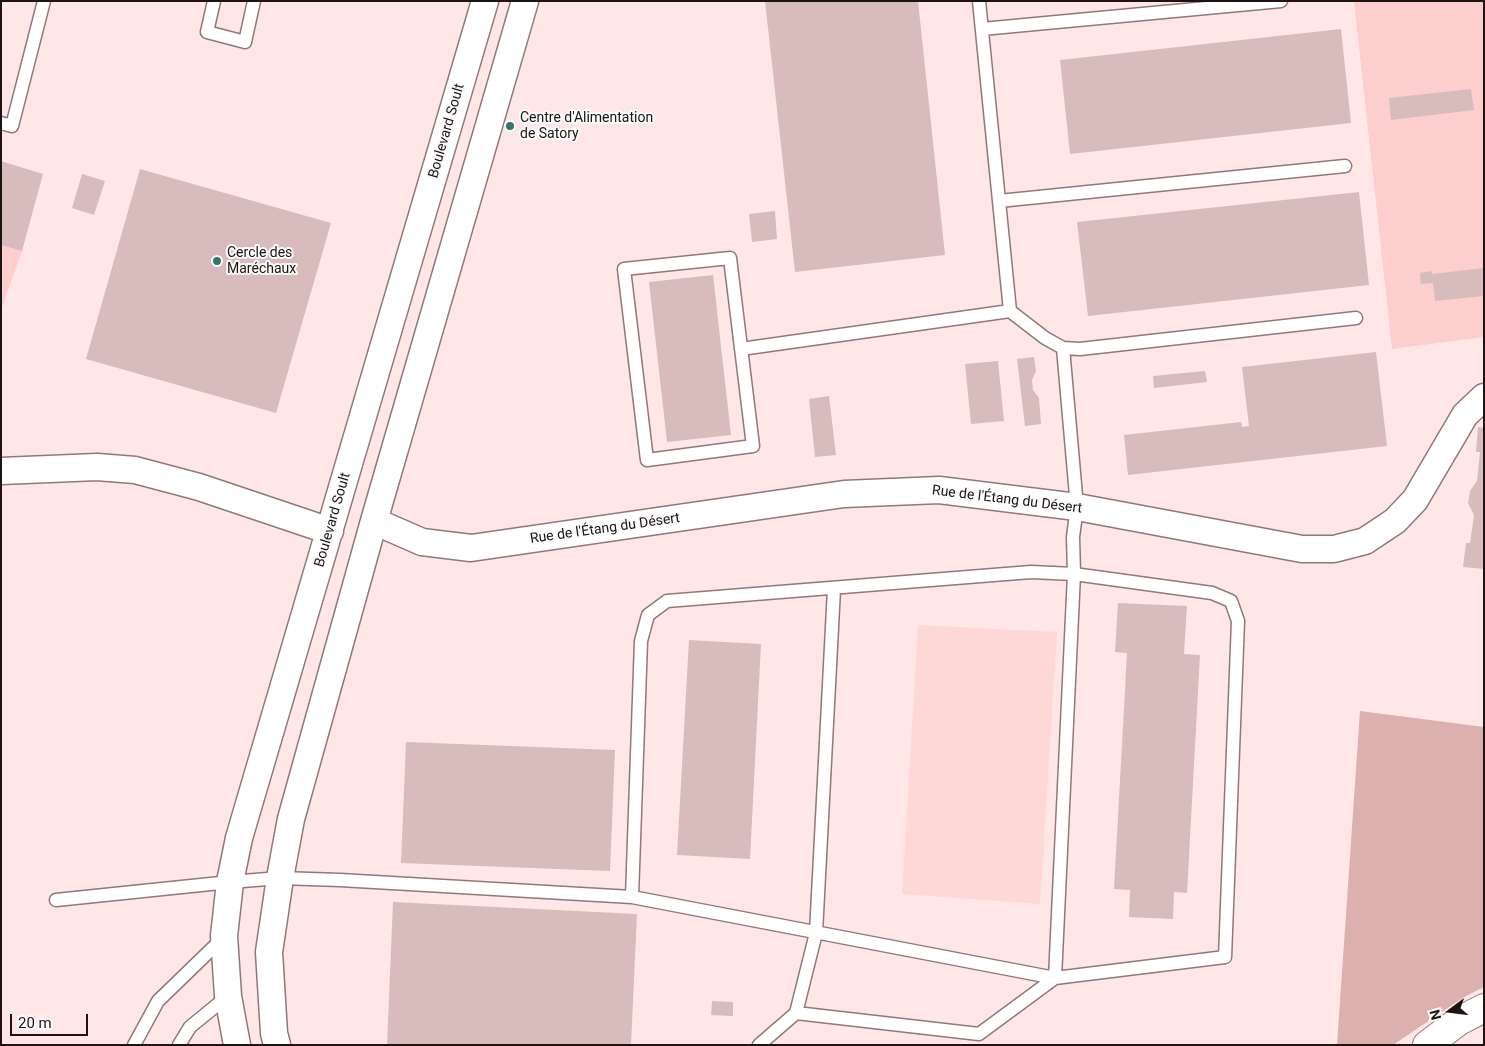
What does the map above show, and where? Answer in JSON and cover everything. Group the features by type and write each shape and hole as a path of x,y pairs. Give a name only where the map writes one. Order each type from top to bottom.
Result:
{"main road":[{"path":"1426,1045 1459,1021 1484,1008"}],"street":[{"name":"Boulevard Soult","path":"237,1045 228,996 224,936 230,882 239,838 485,1"},
{"path":"277,1045 274,1033 269,952 291,819 374,521 525,1"},
{"name":"Rue de l'Étang du Désert","path":"374,521 422,542 470,548 844,494 939,490 1077,507 1302,549 1334,549 1365,540 1395,521 1415,500 1466,415 1484,398"},
{"path":"1,471 98,467 135,470 199,487 330,531"}],"lane":[{"path":"1,123 12,126 44,1"},
{"path":"214,1 207,32 245,42 254,1"},
{"path":"979,1 1010,311"},
{"path":"982,29 1281,1"},
{"path":"999,201 1345,166"},
{"path":"730,258 741,349 753,446 647,460 624,269 730,258"},
{"path":"741,349 1010,311 1045,338 1063,348 1080,349 1356,318"},
{"path":"1055,978 1074,574 1073,537 1077,507 1063,348"},
{"path":"56,900 280,878 632,897 1055,978 1225,958 1238,621 1231,601 1212,593 1074,574 1032,572 667,601 648,615 641,641 632,897"},
{"path":"759,1045 796,1013 816,932 834,588"},
{"path":"134,1045 158,1001 224,936"},
{"path":"796,1013 980,1034 1055,978"},
{"path":"179,1045 190,1028 228,996"}],"shaded area":[{"path":"1354,1 1484,1 1484,337 1392,349"},
{"path":"1,245 22,251 1,310"},
{"path":"918,625 1057,632 1040,904 902,894"},
{"path":"1360,711 1484,727 1484,987 1464,997 1393,1045 1337,1045"}],"building":[{"path":"765,1 918,1 945,255 795,272"},
{"path":"1341,29 1351,123 1070,154 1060,60"},
{"path":"1471,89 1474,110 1391,120 1389,98"},
{"path":"1,161 43,174 22,251 1,245"},
{"name":"Cercle des Maréchaux","path":"140,169 331,223 276,413 86,359"},
{"path":"82,174 105,181 94,215 72,208"},
{"path":"1359,192 1369,285 1088,316 1077,222"},
{"path":"775,211 777,239 752,242 749,214"},
{"path":"1484,268 1484,296 1435,301 1433,283 1421,284 1420,273 1431,271 1432,274"},
{"path":"713,275 731,435 667,442 649,282"},
{"path":"1376,352 1387,446 1128,475 1124,435 1241,422 1242,427 1249,426 1242,367"},
{"path":"1034,357 1036,371 1032,380 1033,390 1039,398 1041,424 1025,426 1017,359"},
{"path":"998,361 1004,421 971,424 965,364"},
{"path":"1205,371 1207,382 1154,388 1153,376"},
{"path":"829,396 836,455 815,457 809,399"},
{"path":"1478,427 1484,428 1484,569 1463,567 1466,543 1470,543 1474,515 1468,503 1470,491 1477,481 1480,452 1476,452"},
{"path":"1118,603 1187,606 1184,654 1200,655 1187,893 1174,892 1173,919 1129,917 1130,890 1114,889 1127,653 1115,652"},
{"path":"689,640 761,644 750,859 677,855"},
{"path":"406,742 615,750 610,871 401,863"},
{"path":"393,902 637,914 631,1045 387,1045"},
{"path":"712,1001 733,1002 733,1016 711,1015"}],"place":[{"name":"Centre d'Alimentation de Satory","path":"510,126"},
{"name":"Cercle des Maréchaux","path":"217,261"}]}
